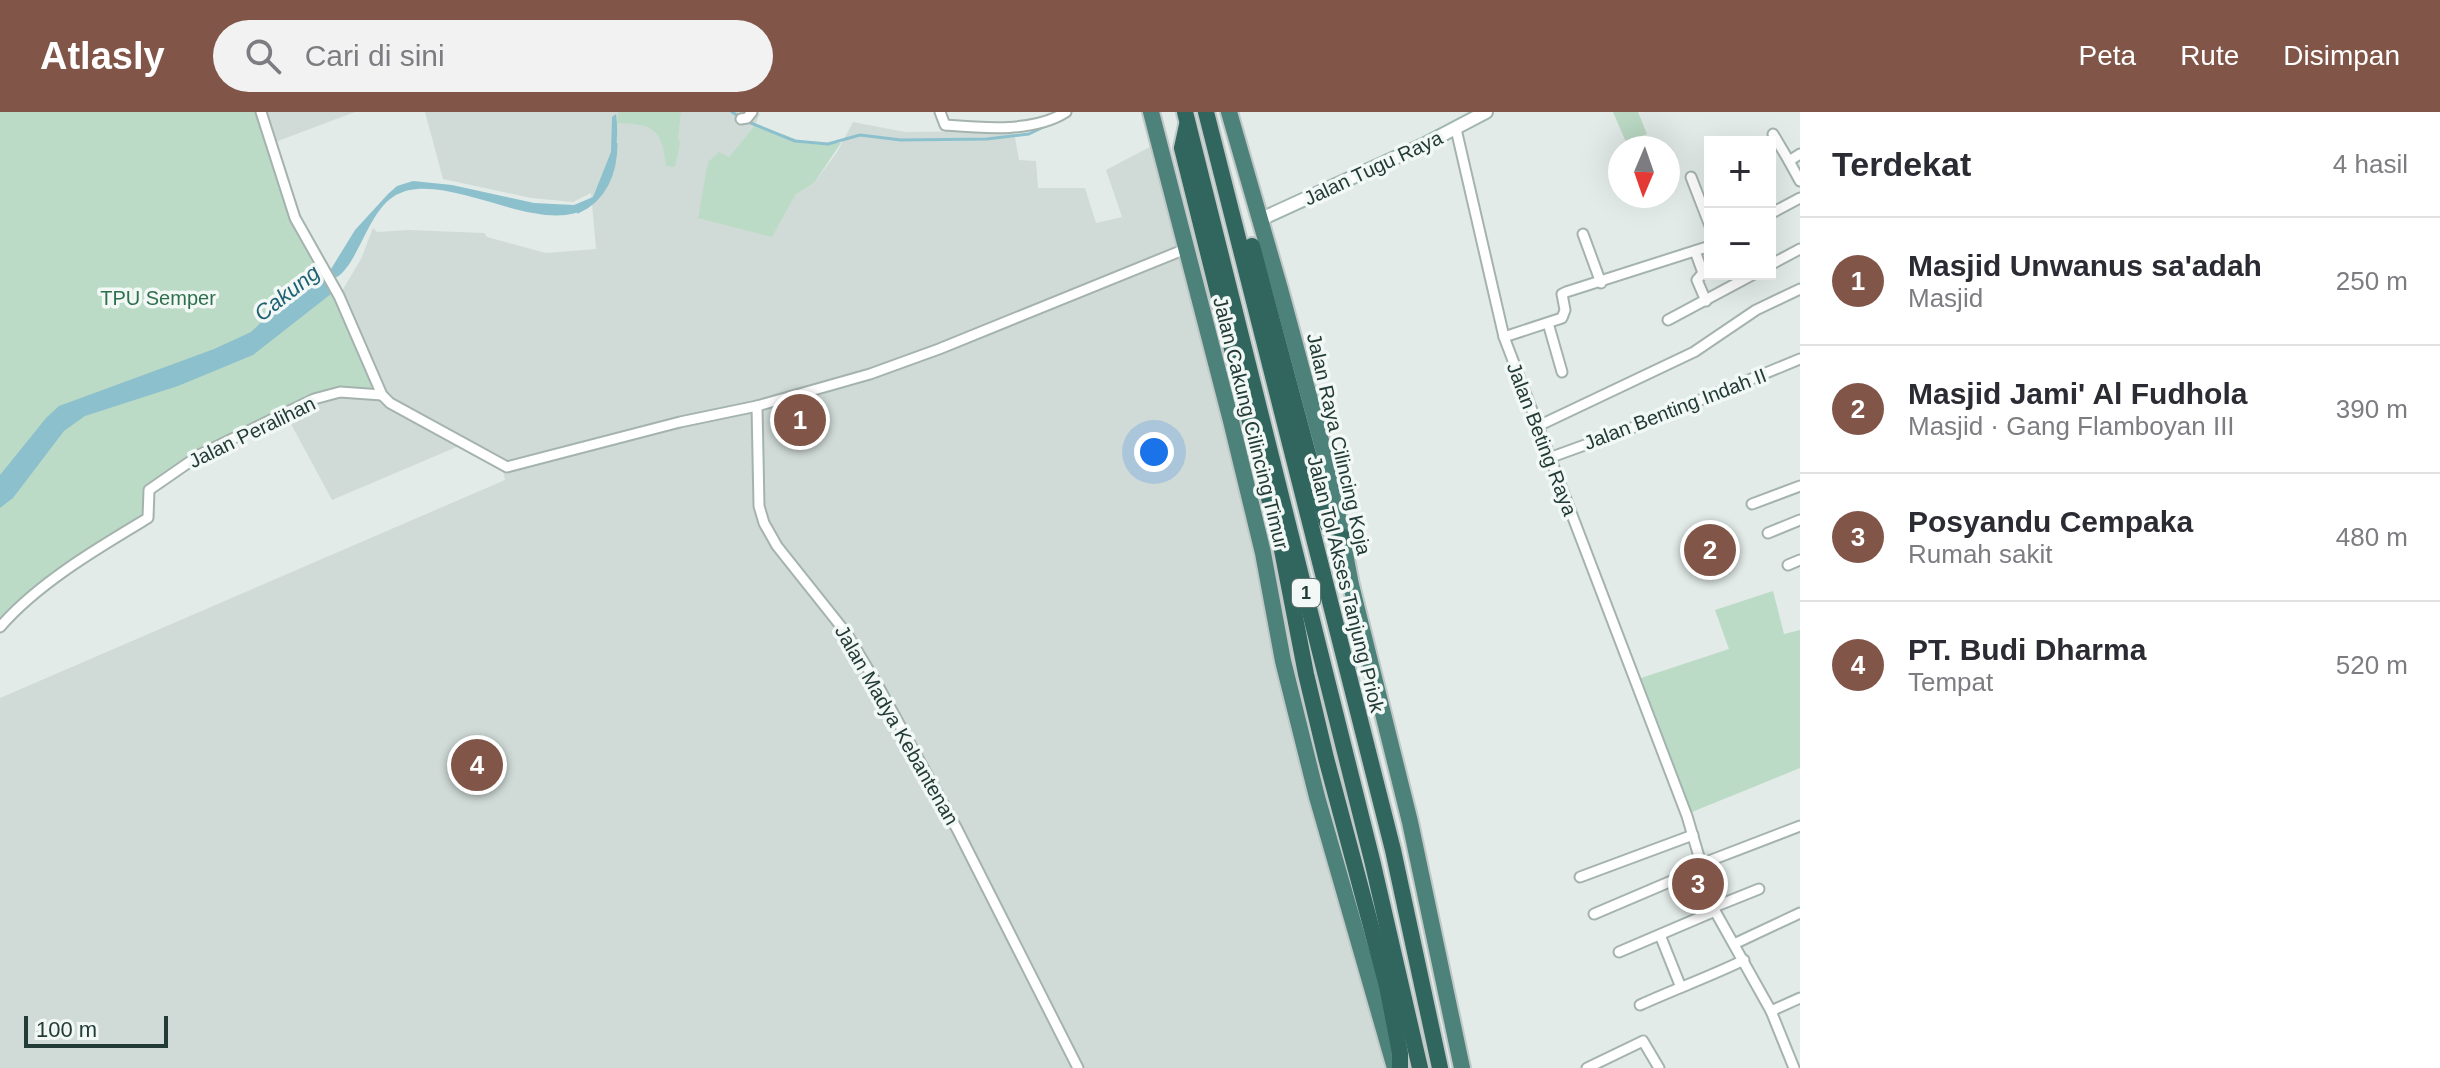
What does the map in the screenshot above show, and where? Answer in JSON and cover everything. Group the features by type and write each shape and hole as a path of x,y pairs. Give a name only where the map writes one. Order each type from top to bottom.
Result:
{"highway":[{"name":"Jalan Cakung Cilincing Timur","path":"1151,112 1263,553 1283,661 1313,782 1398,1063"},
{"name":"Jalan Tol Akses Tanjung Priok","path":"1206,112 1393,850 1440,1068"},
{"name":"Jalan Raya Cilincing Koja","path":"1229,112 1329,470 1356,610 1410,822 1462,1068"},
{"name":"Jalan Tol Akses Tanjung Priok","path":"1187,116 1372,860 1420,1068"},
{"path":"1187,116 1182,148 1282,550 1316,716 1387,986 1398,1063"},
{"path":"1237,230 1252,247 1320,501 1330,529 1342,537"}],"main road":[{"name":"Jalan Tugu Raya","path":"1259,220 1456,129 1486,112"}],"street":[{"path":"261,112 295,218 337,292 382,395 390,403 507,467 680,422 757,406 870,374 1188,248"},
{"path":"741,119 752,112"},
{"path":"940,112 945,125 993,127 1034,124 1066,112"},
{"name":"Jalan Beting Raya","path":"1456,129 1504,337 1536,427 1693,835 1714,909 1744,960 1795,1062"},
{"path":"1773,134 1800,181"},
{"path":"1789,161 1800,154"},
{"path":"1691,177 1704,211"},
{"path":"1776,211 1800,198"},
{"path":"1583,234 1601,283"},
{"path":"1504,337 1565,315 1562,294 1704,248"},
{"path":"1776,262 1800,249"},
{"path":"1695,251 1703,273 1697,280 1706,301"},
{"path":"1668,320 1706,301 1734,280"},
{"path":"1536,427 1694,352 1756,310 1800,289"},
{"path":"1548,323 1562,372"},
{"name":"Jalan Benting Indah II","path":"1549,458 1637,426 1800,359"},
{"name":"Jalan Peralihan","path":"0,627 13,612 92,552 148,518 149,490 192,460 314,399 340,392 382,395"},
{"name":"Jalan Madya Kebantenan","path":"757,406 759,506 764,523 777,546 847,634 877,684 957,829 1078,1068"},
{"path":"1752,504 1800,486"},
{"path":"1768,533 1800,520"},
{"path":"1788,565 1800,560"},
{"path":"1594,914 1800,826"},
{"path":"1580,877 1693,835"},
{"path":"1619,952 1759,889"},
{"path":"1734,944 1800,913"},
{"path":"1660,935 1680,985"},
{"path":"1640,1005 1680,985 1744,960"},
{"path":"1771,1011 1800,998"},
{"path":"1587,1068 1643,1041 1659,1068"}],"shaded area":[{"path":"261,112 355,112 270,144"},
{"path":"425,112 754,112 760,114 755,125 729,157 795,195 814,183 837,152 853,122 905,132 990,131 1013,126 1019,160 1036,161 1038,188 1085,188 1096,223 1122,217 1106,170 1159,142 1224,365 1386,1068 0,1068 0,698 505,480 502,464 466,443 332,500 285,413 339,296 361,259 373,228 377,232 484,233 487,237 546,253 596,249 591,193 573,202 531,198 443,179"}],"green space":[{"name":"TPU Semper","path":"0,112 261,112 295,218 329,279 382,395 340,392 201,454 150,490 148,518 92,552 0,627"},
{"path":"618,112 681,112 675,167 666,166 662,144 654,131 640,125 617,123"},
{"path":"1613,112 1638,112 1647,134 1623,136"},
{"path":"755,125 806,143 841,143 814,183 795,195 772,237 698,218 708,162 719,152 729,157"},
{"path":"1773,591 1784,634 1800,630 1800,768 1687,814 1635,680 1729,649 1715,610"}],"water":[{"path":"616,114 617,137 612,168 594,202 571,214 543,215 447,191 417,189 393,197 375,216 348,266 332,279 336,290 253,355 178,386 85,416 64,431 13,498 0,508 0,475 59,406 214,349 251,332 321,265 325,270 331,269 355,230 397,186 413,181 452,185 534,203 574,205 593,197 611,152 612,117"}],"waterway":[{"name":"Cakung","path":"732,112 740,117"},
{"name":"Cakung","path":"746,121 795,141 828,144 860,135 901,140 987,139 1029,134 1064,117"},
{"name":"Cakung","path":"578,212 602,193 614,165 616,144"}],"place":[{"name":"Masjid Unwanus sa'adah","path":"800,420"},
{"name":"Masjid Jami' Al Fudhola","path":"1710,550"},
{"name":"PT. Budi Dharma","path":"477,765"},
{"name":"Posyandu Cempaka","path":"1698,884"}]}
